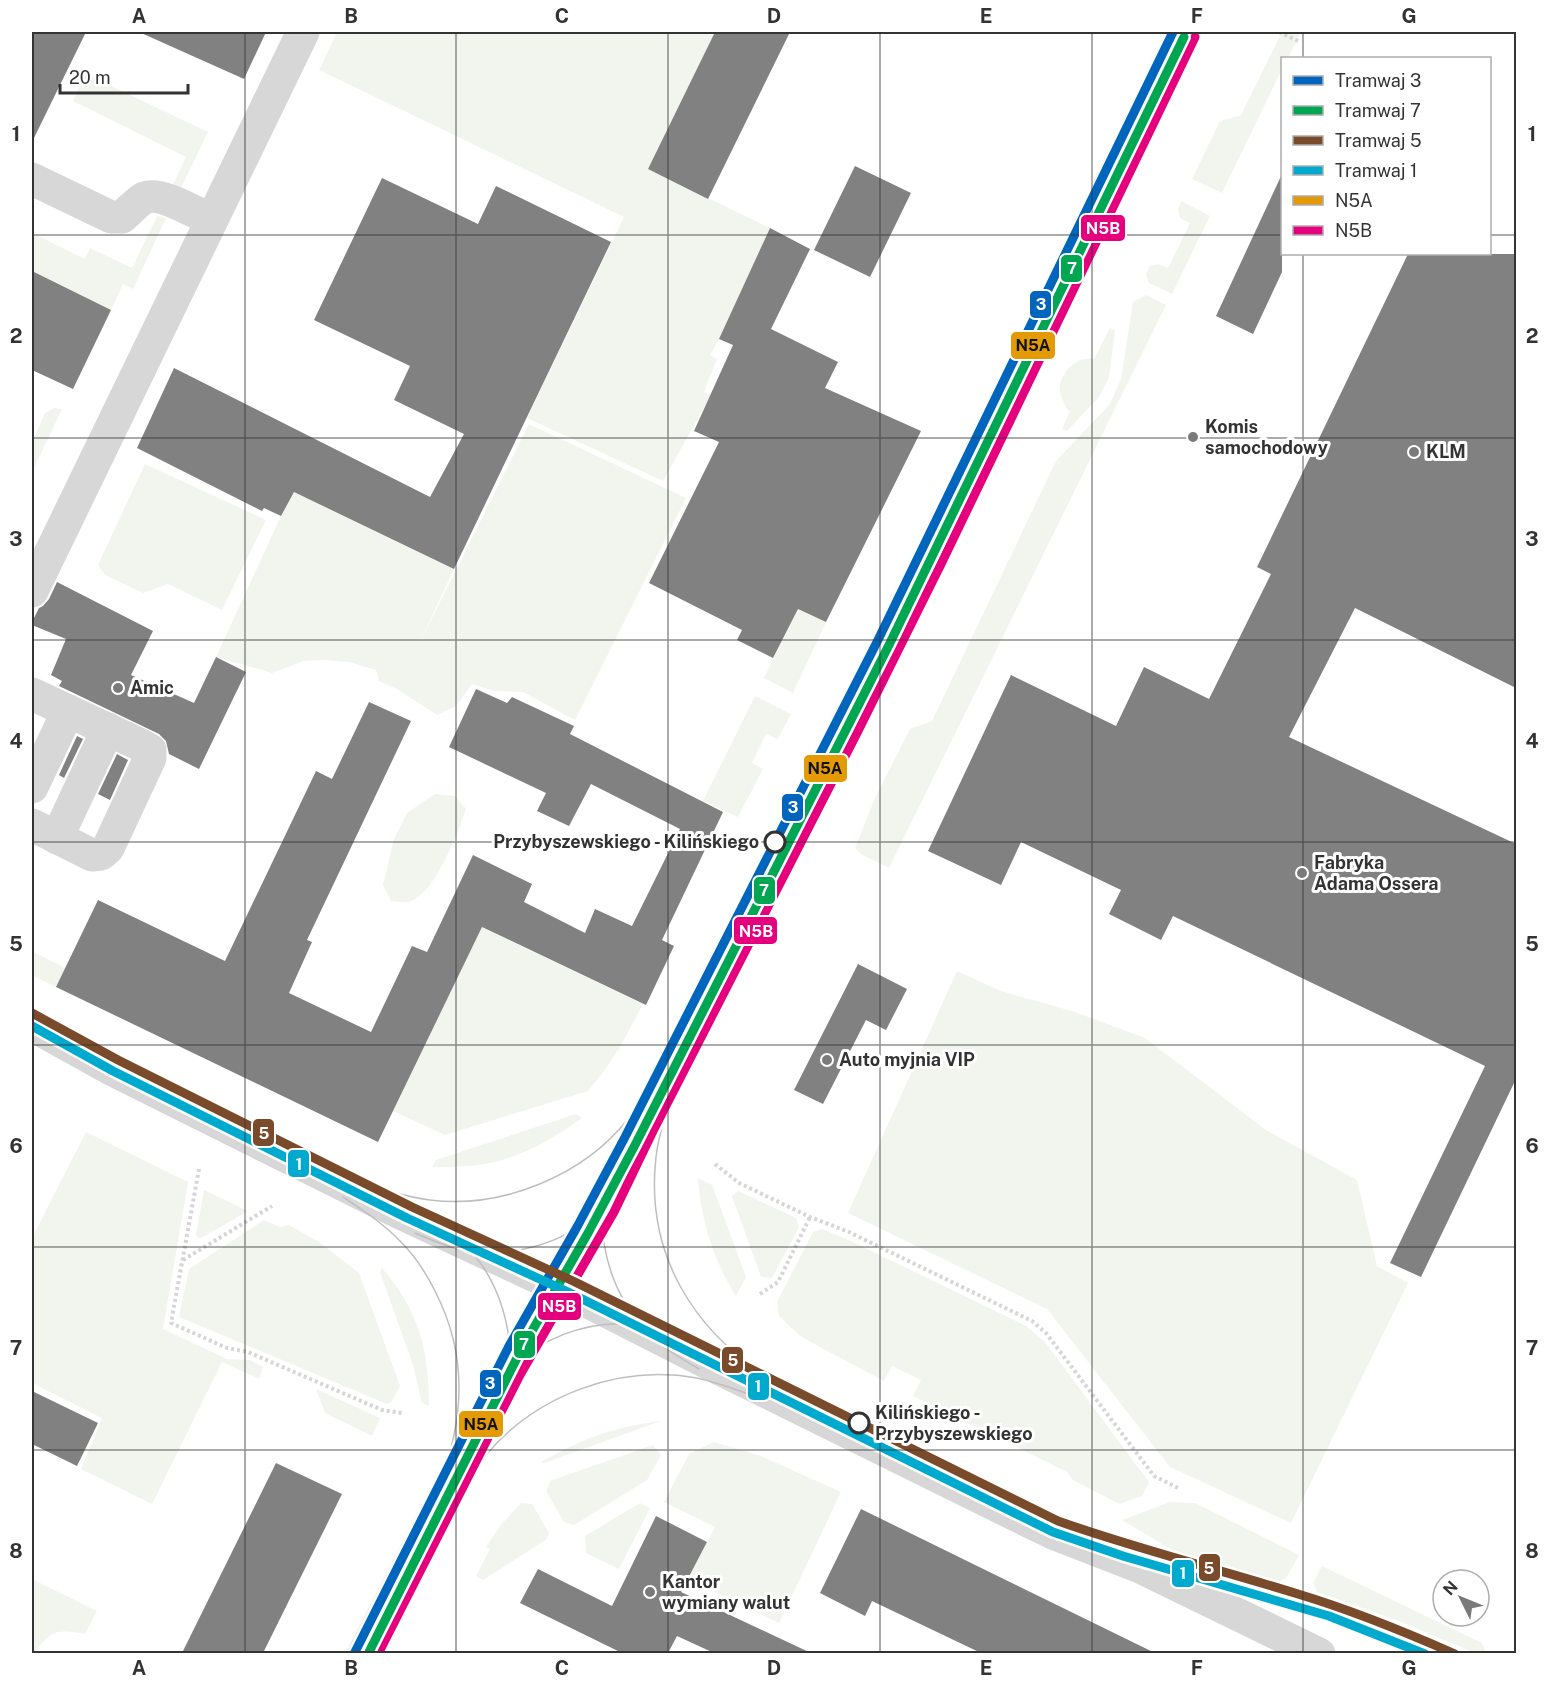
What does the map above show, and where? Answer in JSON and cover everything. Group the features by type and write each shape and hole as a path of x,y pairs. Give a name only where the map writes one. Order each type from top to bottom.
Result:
{"street":[{"path":"32,591 303,32"},
{"path":"364,1653 504,1379 556,1285 603,1207 852,716 1184,32"},
{"path":"32,179 111,217 122,217 144,199 153,196 174,202 212,220"},
{"path":"32,694 108,729 150,750 150,758 108,848 101,854 92,855 44,831 108,729"},
{"path":"32,787 68,711"},
{"path":"32,1025 113,1070 390,1208 556,1285 720,1369 1053,1533 1138,1566 1298,1649"}],"path":[{"path":"1279,32 1300,42"},
{"path":"715,1164 739,1183 810,1217 849,1232 1032,1321 1046,1333 1154,1476 1180,1489"},
{"path":"200,1169 171,1323 227,1348 248,1352 382,1410 402,1413"},
{"path":"183,1261 272,1206"},
{"path":"760,1294 778,1282 810,1217"}],"shaded area":[{"path":"337,32 715,32 648,169 770,228 710,355 717,359 704,392 711,395 663,481 527,418 624,217 319,70"},
{"path":"1282,32 1301,32 1288,57 1281,57 1281,71 1222,193 1192,179 1220,121 1241,115"},
{"path":"86,74 208,132 180,190 173,185 186,157 73,101"},
{"path":"1181,201 1210,216 1172,294 1149,283 1146,274 1150,266 1158,264 1168,268 1190,223 1180,218 1178,209"},
{"path":"157,216 166,218 133,289 123,284 111,310 32,271 32,233 85,259 90,248 132,268"},
{"path":"1146,295 1166,305 889,868 861,854 855,848 875,798 910,729 932,721 1056,461 1110,404 1121,379 1133,302"},
{"path":"1110,328 1115,331 1109,377 1099,397 1067,431 1062,429 1070,411 1067,409 1060,388 1064,374 1077,362 1094,359"},
{"path":"54,408 62,409 32,472 32,443 45,413"},
{"path":"529,424 686,498 575,720 523,692 494,691 472,684 456,706 437,715 397,689 379,681 376,670 349,662 304,661 272,673 216,657 294,492 454,569 419,644"},
{"path":"145,464 266,520 222,610 168,584 143,593 105,575 98,565"},
{"path":"798,609 826,622 793,693 764,678"},
{"path":"755,696 791,714 778,739 766,734 752,763 763,769 738,817 703,801"},
{"path":"435,794 455,796 466,809 457,833 444,862 428,887 409,902 391,901 383,885 394,839 407,813"},
{"path":"481,927 643,1004 619,1049 588,1091 445,1135 393,1111"},
{"path":"32,951 65,968 56,987 32,975"},
{"path":"957,971 1001,991 1075,1012 1145,1038 1266,1130 1357,1180 1377,1266 1408,1283 1291,1523 1170,1467 1047,1309 848,1213"},
{"path":"576,1114 582,1118 543,1143 515,1156 485,1164 432,1167 436,1160"},
{"path":"86,1132 188,1182 163,1329 227,1359 250,1360 263,1367 259,1379 222,1362 152,1504 81,1469 102,1418 32,1383 32,1238"},
{"path":"698,1178 712,1185 746,1277 736,1296 721,1268 705,1224"},
{"path":"204,1190 248,1211 198,1238 196,1235"},
{"path":"738,1191 796,1218 799,1227 772,1278 761,1277 732,1196"},
{"path":"264,1220 280,1227 289,1225 319,1242 359,1273 400,1386 391,1402 387,1404 179,1317 189,1269"},
{"path":"822,1229 1026,1326 1045,1342 1149,1482 1142,1496 1119,1504 1073,1480 1067,1472 913,1396 921,1380 892,1366 884,1381 799,1335 779,1316 777,1302 813,1232"},
{"path":"382,1268 405,1300 419,1332 427,1367 429,1406 422,1403 413,1365 380,1272"},
{"path":"316,1389 380,1418 372,1436 325,1413"},
{"path":"661,1421 544,1463 541,1462 571,1446 599,1435"},
{"path":"714,1442 761,1456 841,1492 779,1623 688,1579 715,1527 664,1502 689,1454"},
{"path":"653,1445 661,1455 647,1480 574,1525 564,1522 546,1491 550,1481"},
{"path":"1170,1502 1195,1503 1299,1555 1287,1577 1280,1581 1172,1550 1122,1520"},
{"path":"521,1503 532,1504 549,1533 547,1539 483,1580 476,1576 490,1549 486,1547 500,1526"},
{"path":"640,1503 650,1508 619,1569 586,1553 585,1536"},
{"path":"1322,1566 1431,1618 1431,1628 1451,1628 1482,1643 1486,1653 1475,1653 1399,1621 1317,1592 1313,1583"},
{"path":"32,1579 97,1611 85,1634 56,1633 45,1640 36,1653 32,1653"}],"building":[{"path":"32,32 86,32 32,142"},
{"path":"139,32 266,32 244,79"},
{"path":"715,32 790,32 708,199 648,169"},
{"path":"855,166 911,193 870,277 814,250"},
{"path":"1281,176 1282,272 1253,334 1216,316"},
{"path":"382,178 478,224 496,186 611,242 454,569 294,492 281,516 264,508 262,511 137,448 174,368 430,497 464,434 394,400 410,366 314,320"},
{"path":"770,228 810,249 771,329 838,362 825,388 921,431 826,622 798,609 773,658 737,640 742,630 649,583 719,442 694,431 733,345 719,339"},
{"path":"1516,254 1516,688 1355,608 1289,737 1516,844 1516,1082 1421,1277 1390,1263 1485,1066 1173,916 1161,940 1109,914 1121,890 1021,842 1001,885 928,851 1011,675 1116,726 1144,667 1209,699 1271,574 1257,567 1408,255"},
{"path":"32,271 111,310 73,389 32,370"},
{"path":"57,582 153,631 131,675 194,703 216,657 246,672 199,769 169,754 166,741 159,734 59,686 62,681 51,675 66,639 32,625 39,608 49,599"},
{"path":"476,689 507,703 512,697 574,726 570,734 723,812 662,940 674,946 646,1005 482,927 378,1142 56,987 98,900 225,961 316,771 332,779 369,702 411,721 307,940 312,942 289,993 371,1032 412,946 427,952 473,855 532,884 524,902 585,933 595,909 632,926 680,829 591,784 569,826 537,811 546,793 449,747"},
{"path":"77,736 83,739 64,778 59,775"},
{"path":"117,754 128,760 110,800 98,794"},
{"name":"Auto myjnia VIP","path":"858,964 907,989 886,1030 866,1020 823,1104 794,1090"},
{"path":"32,1391 98,1423 77,1466 32,1444"},
{"path":"276,1463 342,1494 263,1653 182,1653"},
{"path":"861,1509 1155,1653 981,1653 872,1601 865,1616 820,1593"},
{"path":"656,1516 707,1542 681,1592 811,1653 714,1653 677,1636 668,1653 622,1653 520,1603 538,1569 612,1606"}],"tram line":[{"name":"3","path":"354,1654 509,1346 624,1139 878,640 1173,32"},
{"name":"7","path":"368,1654 520,1352 635,1145 889,645 1184,37"},
{"name":"5","path":"32,1013 118,1060 412,1207 573,1281 1058,1521 1318,1600 1377,1621 1455,1654"},
{"name":"1","path":"32,1026 113,1071 407,1218 568,1292 1053,1532 1123,1556 1329,1616 1425,1654"},
{"path":"678,1082 664,1119 656,1157 655,1192 658,1226 667,1257 680,1286 698,1314 719,1338 745,1361 773,1380"},
{"path":"360,1180 394,1192 430,1200 485,1199 512,1193 565,1172 588,1157 610,1139 628,1119 651,1085"},
{"path":"624,1139 605,1188 602,1216 603,1237 613,1277 621,1296 645,1330 660,1344 699,1369"},
{"path":"415,1233 454,1248 474,1252 515,1251 535,1246 554,1240 589,1220 604,1206 635,1165"},
{"path":"343,1197 381,1224 406,1247 428,1278 446,1315 458,1364 458,1413 454,1437 438,1486"},
{"path":"412,1207 449,1231 475,1256 496,1290 503,1309 510,1349 509,1369 506,1388 489,1436"},
{"path":"469,1426 488,1393 510,1368 544,1343 563,1335 583,1328 624,1324 658,1329 693,1341"},
{"path":"459,1494 481,1460 506,1435 529,1416 581,1389 609,1380 668,1375 697,1378 754,1396"}],"transit line":[{"name":"N5A","path":"364,1654 509,1369 603,1207 642,1126 845,730 1184,32"},
{"name":"N5B","path":"378,1654 520,1375 614,1212 653,1131 856,735 1195,37"}],"place":[{"name":"Komis samochodowy","path":"1193,437"},
{"name":"KLM","path":"1414,452"},
{"name":"Amic","path":"118,688"},
{"name":"Przybyszewskiego - Kilińskiego","path":"775,842"},
{"name":"Fabryka Adama Ossera","path":"1302,873"},
{"name":"Auto myjnia VIP","path":"827,1060"},
{"name":"Kilińskiego - Przybyszewskiego","path":"859,1423"},
{"name":"Kantor wymiany walut","path":"650,1592"}]}
